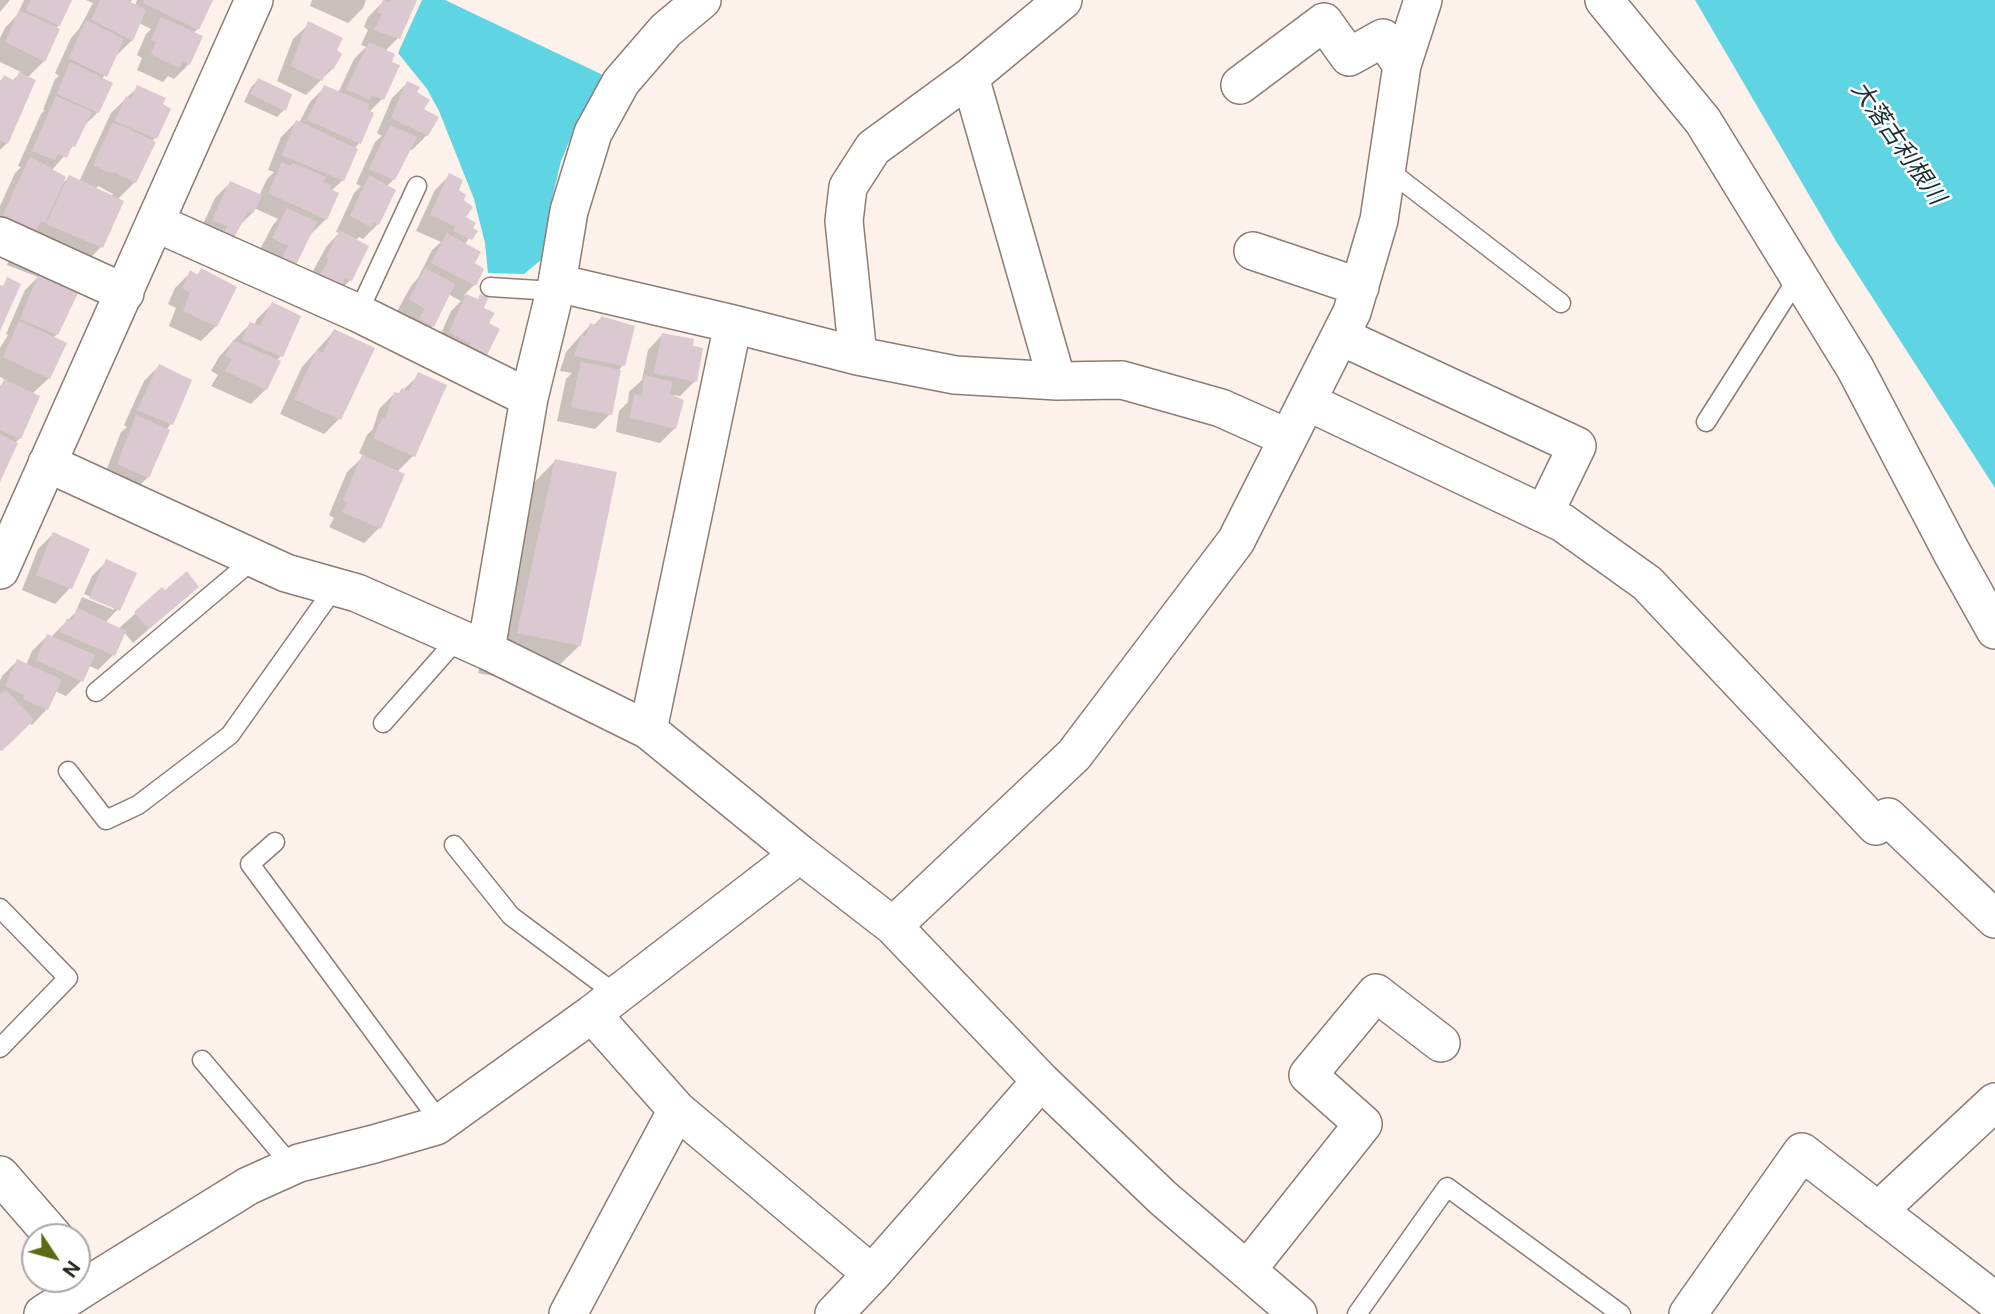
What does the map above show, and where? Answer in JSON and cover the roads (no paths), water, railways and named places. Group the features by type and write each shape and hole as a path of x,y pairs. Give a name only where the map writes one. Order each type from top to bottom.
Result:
{"street":[{"path":"0,570 11,518 47,463 254,0"},
{"path":"472,644 555,287 569,211 593,133 621,82 666,30 702,0"},
{"path":"858,356 844,221 848,187 873,148 970,77 1062,0"},
{"path":"893,926 1074,755 1236,541 1352,312 1380,220 1402,65 1423,0"},
{"path":"1604,0 1703,121 1855,368 1995,630"},
{"path":"1240,85 1324,22 1349,57 1383,38 1402,65"},
{"path":"970,77 1057,381"},
{"path":"156,223 358,313 529,398"},
{"path":"0,236 125,293"},
{"path":"1253,251 1360,287"},
{"path":"555,287 733,324 858,356 955,375 1057,381 1122,380 1221,408 1288,438"},
{"path":"648,730 733,324"},
{"path":"1340,336 1577,446 1544,514"},
{"path":"1308,402 1563,523 1647,583 1876,826 1888,817 1995,919"},
{"path":"47,463 286,573 357,593 472,644 648,730 893,926 1041,1081 1163,1198 1298,1314"},
{"path":"91,1270 248,1186 299,1163 436,1126 604,1004 800,854"},
{"path":"1247,1270 1363,1124 1308,1075 1359,1014 1377,993 1441,1042"},
{"path":"604,1004 677,1110 872,1274"},
{"path":"834,1314 1041,1081"},
{"path":"1878,1211 1995,1102"},
{"path":"568,1314 677,1110"},
{"path":"1688,1314 1802,1152 1995,1301"},
{"path":"0,1175 42,1223"},
{"path":"43,1314 65,1293"}],"lane":[{"path":"1387,169 1561,303"},
{"path":"358,313 417,186"},
{"path":"1706,422 1799,276"},
{"path":"490,288 555,287"},
{"path":"96,692 255,558"},
{"path":"68,771 106,820 138,805 230,735 335,587"},
{"path":"383,723 472,644"},
{"path":"275,842 250,864 441,1123"},
{"path":"454,845 511,916 604,1004"},
{"path":"0,908 68,978 0,1048"},
{"path":"202,1060 292,1167"},
{"path":"1357,1314 1447,1187 1621,1314"}],"water":[{"path":"422,0 445,0 605,76 578,120 561,161 541,260 524,274 488,273 485,243 474,199 439,111 427,89 398,53"},
{"name":"大落古利根川","path":"1695,0 1995,0 1995,488 1836,241"}]}
